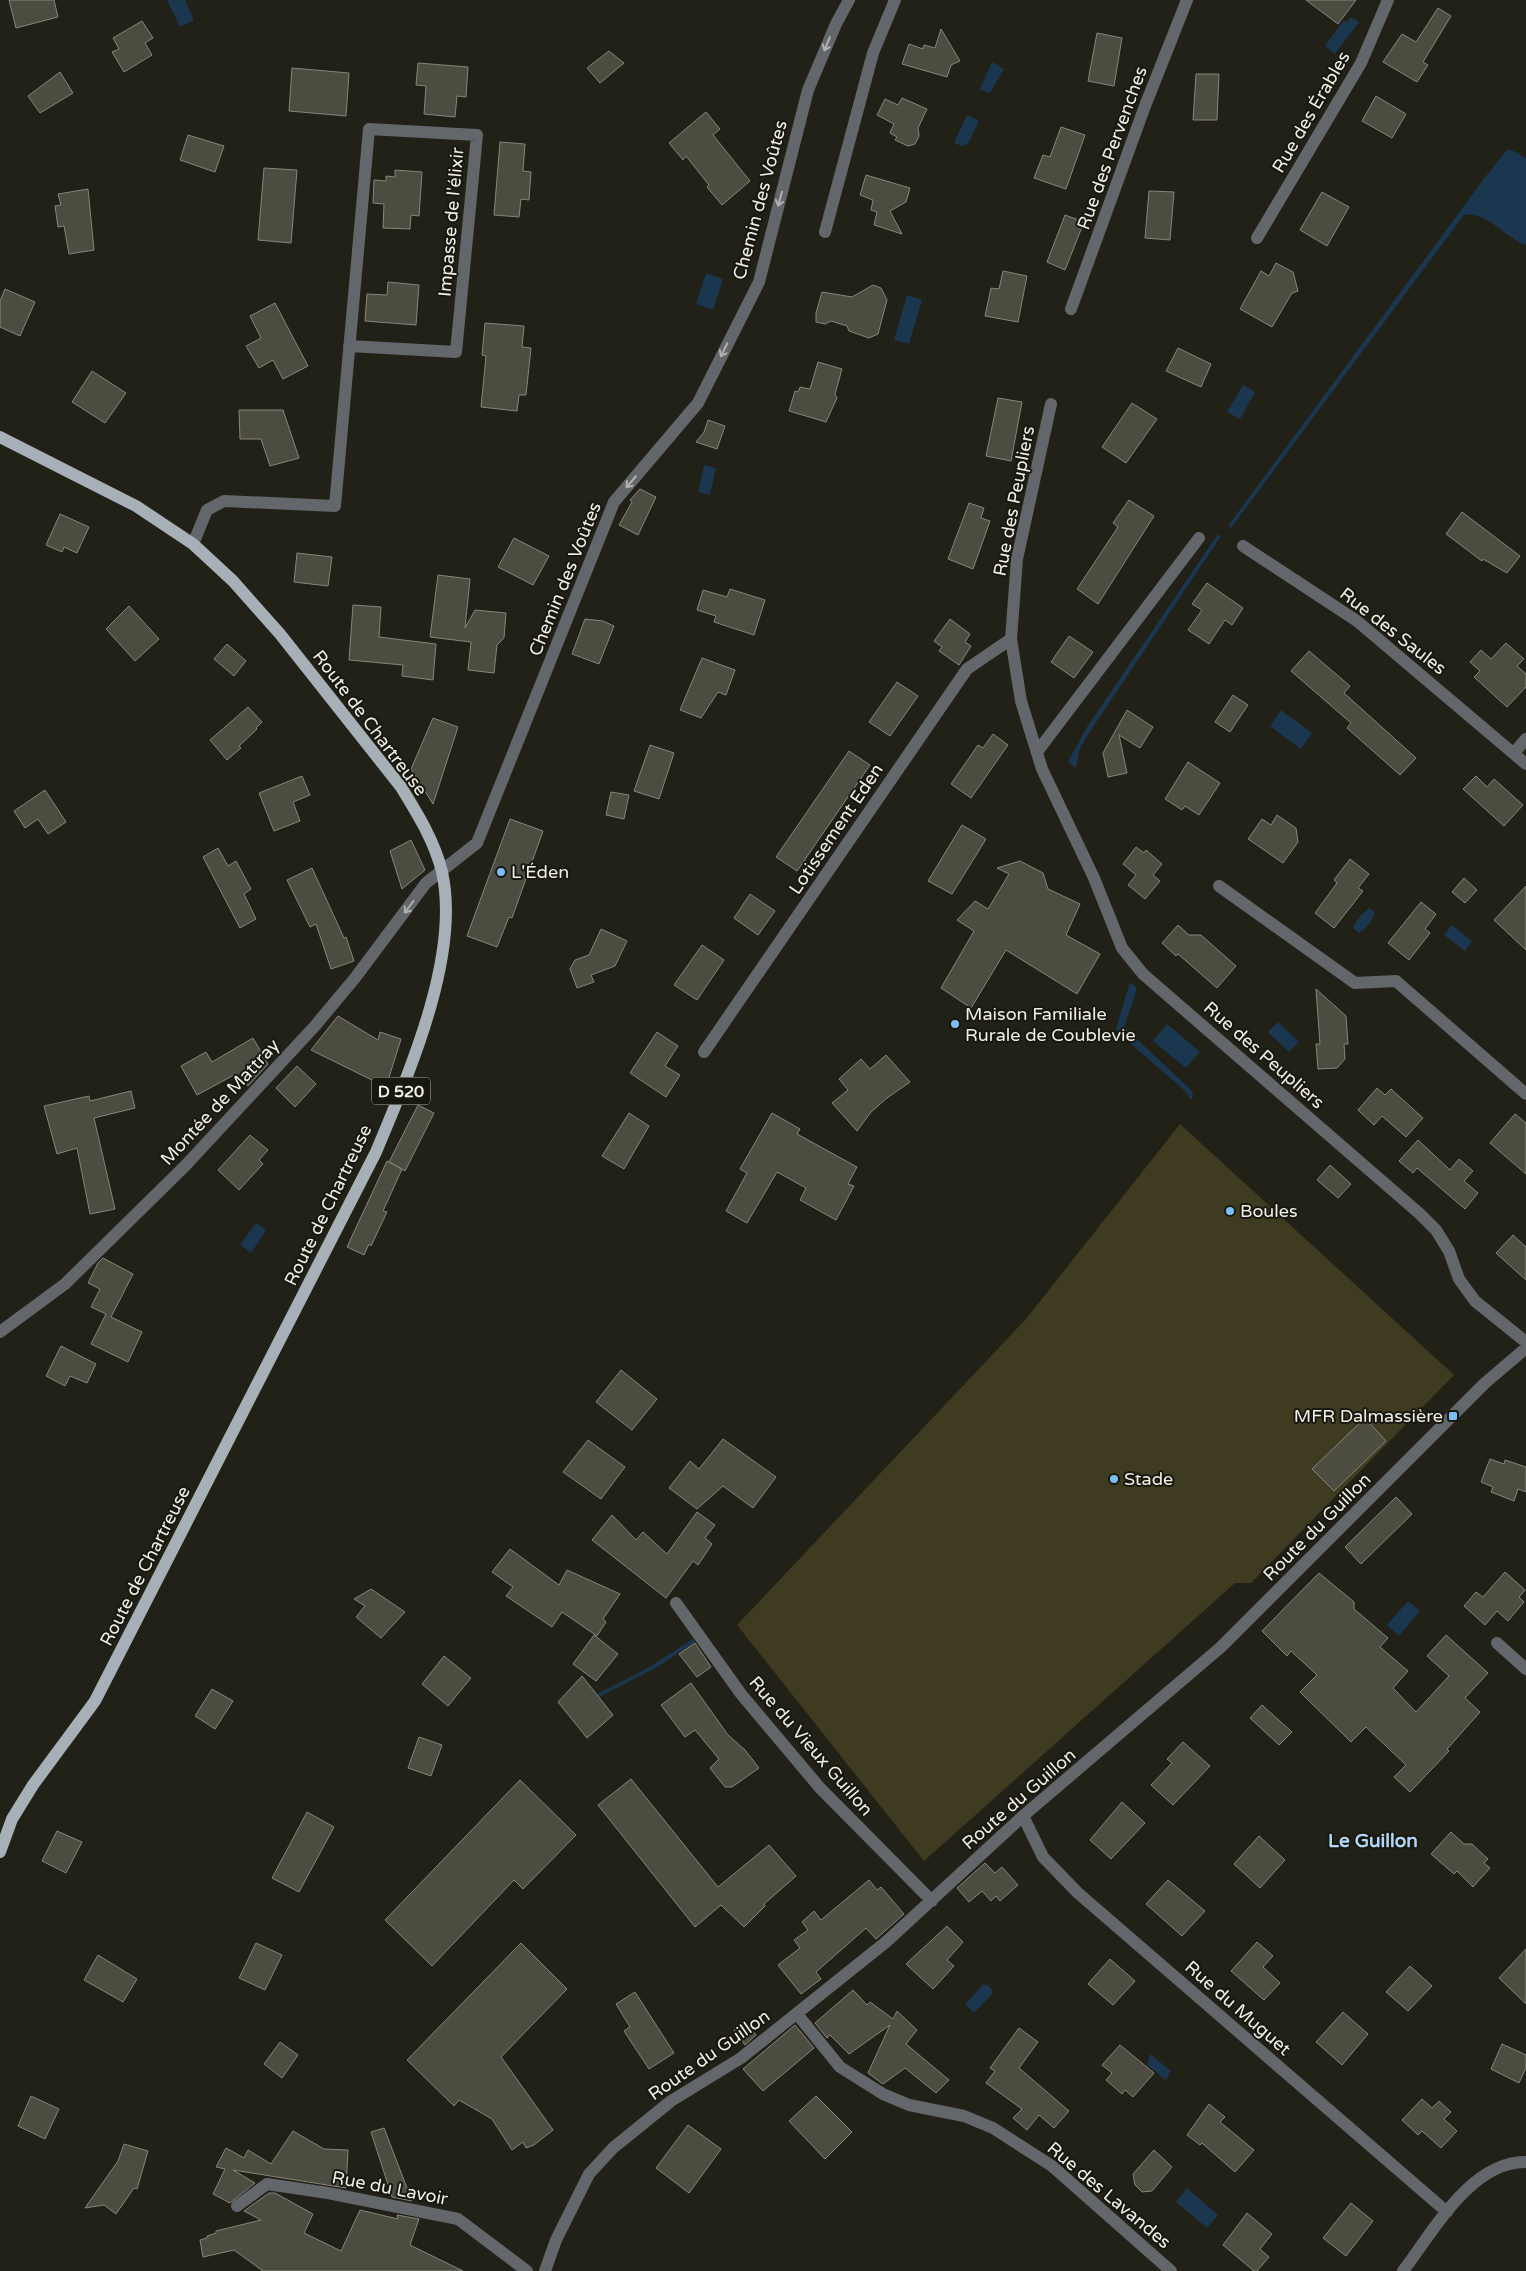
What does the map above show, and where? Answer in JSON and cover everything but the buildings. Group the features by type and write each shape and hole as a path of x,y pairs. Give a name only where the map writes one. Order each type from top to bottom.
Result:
{"main road":[{"name":"Route de Chartreuse","path":"0,437 136,506 193,544 233,581 280,634 401,787 417,814 442,872 447,914 439,974 402,1088 376,1152 95,1701 33,1785 12,1819 0,1852"}],"street":[{"name":"Chemin des Voûtes","path":"442,872 477,843 614,502 698,403 758,282 808,90 836,24 849,0"},
{"path":"824,232 873,53 895,0"},
{"name":"Rue des Pervenches","path":"1072,309 1145,106 1187,0"},
{"name":"Rue des Érables","path":"1258,238 1361,63 1388,0"},
{"name":"Impasse de l'élixir","path":"193,544 207,510 224,501 335,506 349,346 369,129 477,135 456,352 349,346"},
{"name":"Rue des Peupliers","path":"1051,404 1017,559 1011,639 1021,701 1042,769 1094,878 1122,948 1143,974 1420,1214 1436,1230 1449,1251 1459,1279 1475,1301 1526,1342"},
{"path":"1037,752 1200,538"},
{"name":"Rue des Saules","path":"1243,546 1357,621 1526,764"},
{"name":"Lotissement Eden","path":"704,1052 967,668 1011,639"},
{"path":"1514,754 1526,739"},
{"name":"Montée de Mattray","path":"0,1332 65,1284 185,1166 314,1027 355,978 426,884 442,872"},
{"path":"1220,886 1355,983 1396,980 1526,1094"},
{"name":"Route du Guillon","path":"545,2271 556,2240 589,2174 613,2148 671,2101 741,2058 886,1942 1023,1816 1221,1646 1485,1383 1526,1348"},
{"name":"Rue du Vieux Guillon","path":"676,1603 741,1694 820,1788 932,1901"},
{"path":"1497,1643 1526,1669"},
{"name":"Rue du Muguet","path":"1023,1816 1043,1857 1078,1893 1447,2212"},
{"name":"Rue des Lavandes","path":"797,2014 840,2067 883,2094 908,2105 964,2116 993,2128 1052,2166 1171,2271"},
{"path":"1403,2271 1447,2212 1479,2177 1496,2167 1520,2162 1526,2154"},
{"name":"Rue du Lavoir","path":"237,2206 266,2184 458,2219 527,2271"}],"shaded area":[{"name":"Stade","path":"1180,1124 1454,1375 1251,1583 1235,1583 924,1861 737,1625 1026,1319"}],"water":[{"path":"167,0 185,0 194,20 180,27"},
{"path":"1351,17 1359,22 1335,54 1325,46 1344,20 1347,22"},
{"path":"992,62 1004,69 990,93 980,89"},
{"path":"967,115 979,121 968,144 962,146 954,143"},
{"path":"1510,149 1526,158 1526,245 1480,217 1464,215 1231,528 1228,526 1486,176 1506,151"},
{"path":"706,273 723,279 713,310 696,304"},
{"path":"907,295 922,300 909,344 894,340"},
{"path":"1243,385 1255,392 1240,419 1227,412"},
{"path":"704,465 716,468 710,495 698,492"},
{"path":"1218,534 1221,536 1087,736 1080,748 1076,768 1068,762 1087,727"},
{"path":"1281,710 1312,733 1301,749 1270,726"},
{"path":"1369,908 1375,912 1374,915 1367,927 1359,933 1353,928 1359,917"},
{"path":"1452,925 1472,941 1465,951 1444,935"},
{"path":"1130,982 1136,987 1136,992 1124,1027 1190,1089 1193,1094 1191,1100 1185,1091 1116,1029"},
{"path":"1278,1022 1299,1042 1289,1052 1268,1032"},
{"path":"1167,1024 1200,1052 1186,1068 1153,1041"},
{"path":"256,1223 266,1230 251,1253 240,1245"},
{"path":"1408,1601 1420,1611 1399,1636 1387,1625"},
{"path":"693,1639 695,1642 659,1666 599,1697 597,1694 646,1669"},
{"path":"983,1985 987,1985 992,1989 992,1994 974,2013 965,2004"},
{"path":"1150,2054 1171,2071 1166,2080 1147,2065"},
{"path":"1187,2188 1218,2215 1207,2228 1176,2202"}],"place":[{"name":"L'Éden","path":"501,872"},
{"name":"Maison Familiale Rurale de Coublevie","path":"955,1024"},
{"name":"Boules","path":"1230,1211"},
{"name":"MFR Dalmassière","path":"1453,1416"},
{"name":"Stade","path":"1114,1479"}],"district":[{"name":"Le Guillon","path":"1373,1840"}]}
